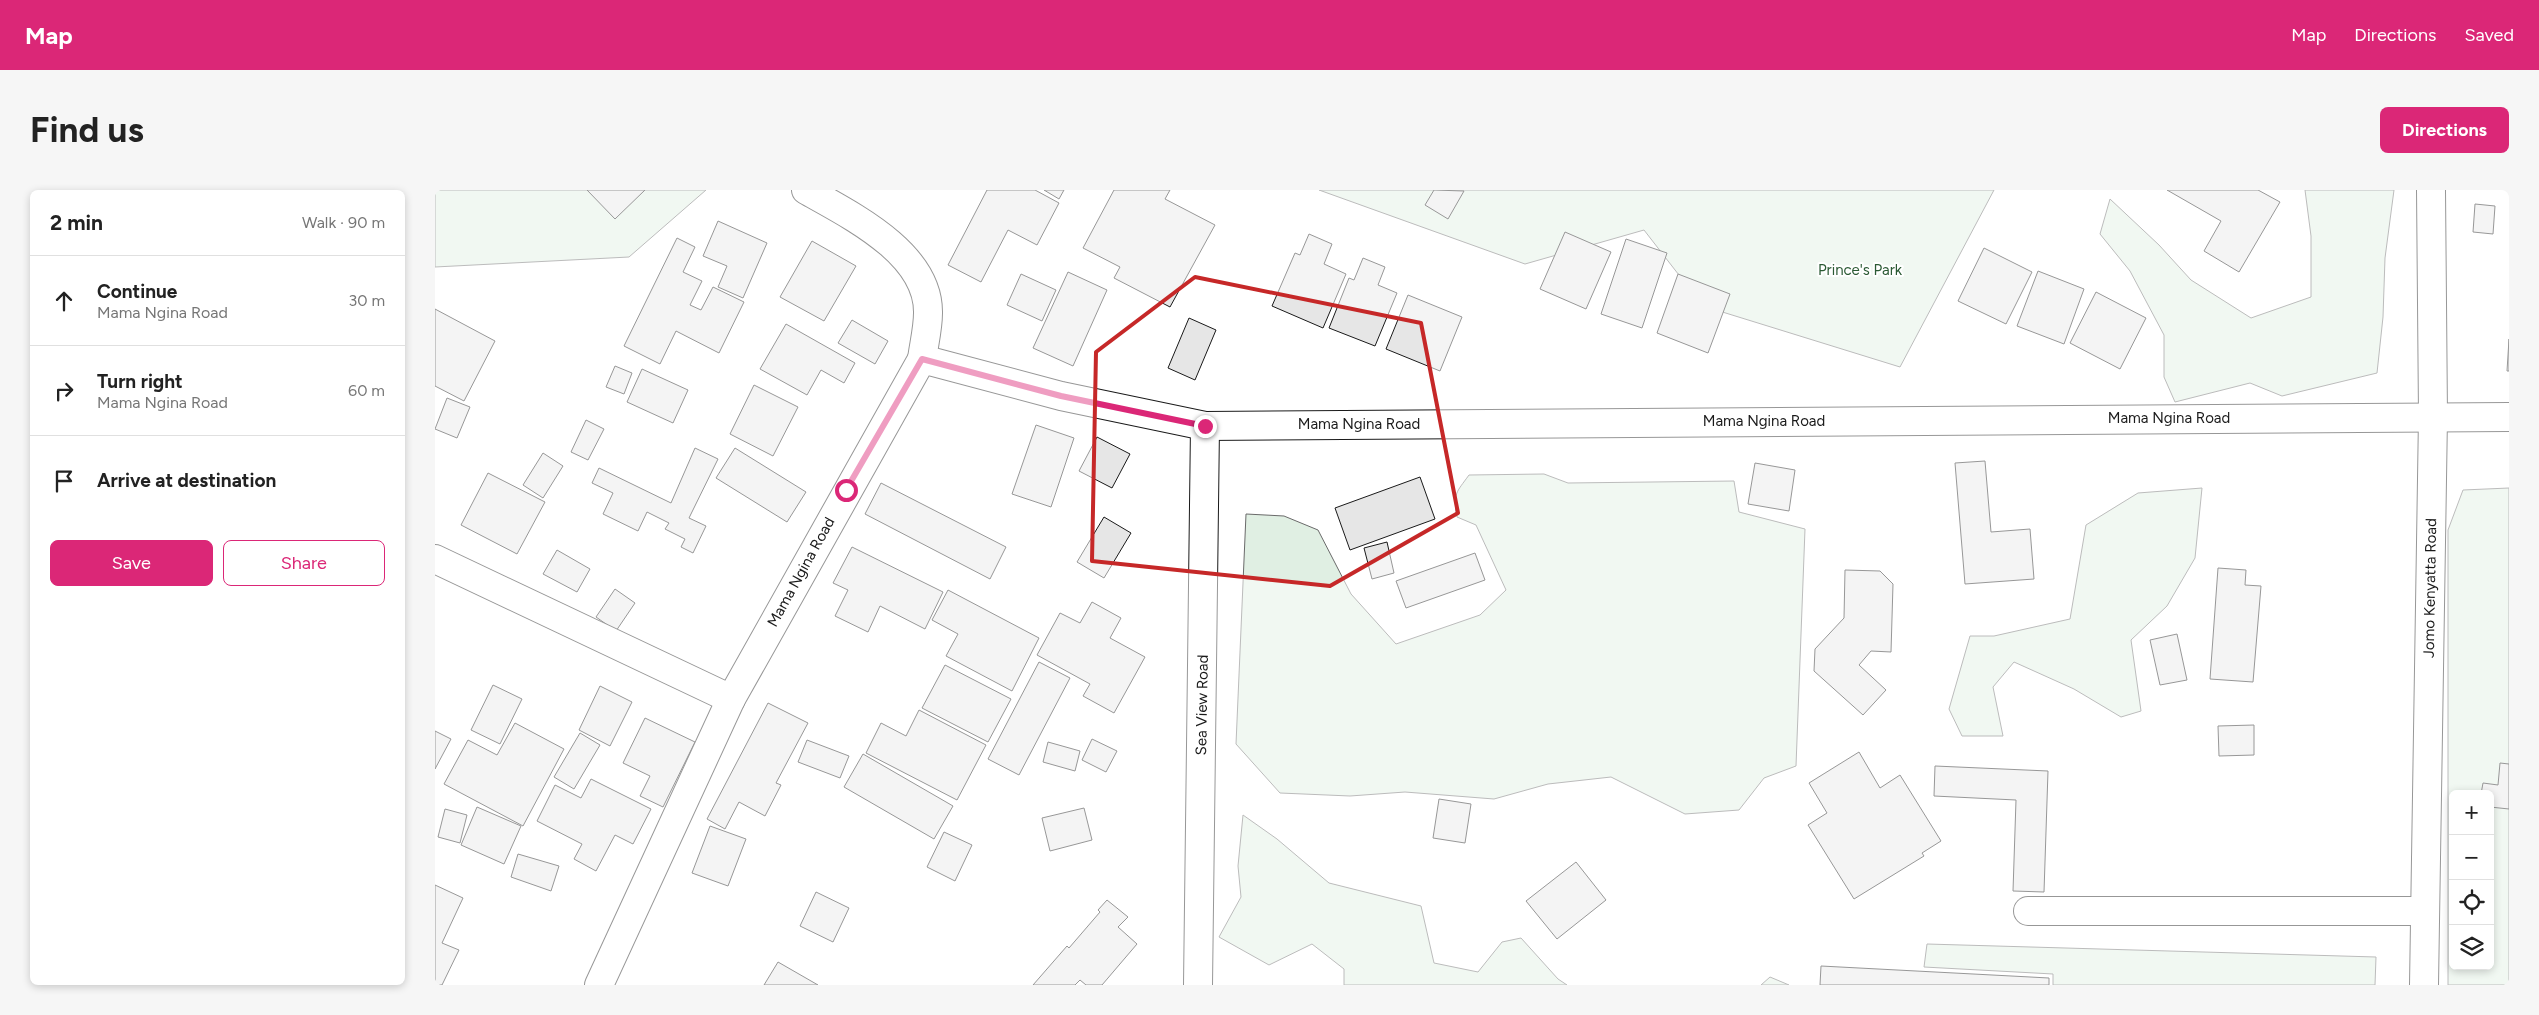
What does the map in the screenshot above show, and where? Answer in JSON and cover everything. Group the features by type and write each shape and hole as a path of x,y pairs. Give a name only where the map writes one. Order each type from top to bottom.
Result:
{"street":[{"path":"806,190 881,235 905,258 922,283 928,312 922,359"},
{"name":"Jomo Kenyatta Road","path":"2424,985 2433,416 2431,190"},
{"name":"Mama Ngina Road","path":"599,985 731,699 922,359 1061,396 1205,426 2433,416 2509,417"},
{"name":"Sea View Road","path":"1198,985 1205,426"},
{"path":"435,559 731,699"},
{"path":"2028,911 2425,911"}],"highlighted area":[{"path":"1195,277 1421,323 1458,513 1330,586 1092,561 1096,352"}],"green space":[{"path":"435,190 706,190 629,257 435,267"},
{"name":"Prince's Park","path":"1319,190 1994,190 1900,367 1703,306 1644,230 1525,264"},
{"path":"2305,190 2394,190 2385,258 2383,317 2377,373 2282,396 2250,383 2175,402 2164,377 2164,335 2130,271 2100,234 2110,199 2159,245 2191,280 2251,318 2311,297 2311,236"},
{"path":"1544,474 1568,483 1734,481 1739,512 1805,529 1796,766 1764,778 1739,810 1685,814 1611,777 1548,784 1494,799 1405,792 1350,796 1280,793 1236,744 1246,514 1284,516 1318,530 1351,594 1396,644 1480,615 1506,590 1476,525 1457,517 1455,503 1457,494 1469,475"},
{"path":"2202,488 2195,558 2167,606 2131,640 2141,711 2121,717 2074,689 2014,662 1993,687 2003,736 1962,736 1949,709 1970,636 1994,636 2070,619 2086,525 2138,493"},
{"path":"2509,488 2509,985 2448,985 2448,530 2463,490"},
{"path":"1243,815 1277,839 1329,883 1421,906 1434,963 1478,972 1502,942 1521,938 1558,979 1567,985 1344,985 1344,969 1312,944 1269,965 1219,937 1241,897 1238,866"},
{"path":"1927,944 2376,957 2375,985 2053,985 2053,974 1924,967"},
{"path":"1770,977 1789,985 1761,985"}],"building":[{"path":"587,190 645,190 615,219"},
{"path":"987,190 1035,190 1059,203 1037,245 1008,230 981,282 948,265"},
{"path":"1044,190 1064,190 1059,199"},
{"path":"1114,190 1170,190 1165,199 1215,225 1170,307 1114,278 1120,267 1083,248"},
{"path":"1434,190 1464,191 1448,219 1425,205"},
{"path":"2167,190 2258,190 2280,202 2239,272 2204,251 2221,221"},
{"path":"2475,204 2495,206 2493,234 2473,232"},
{"path":"718,221 767,243 743,298 718,287 727,266 703,256"},
{"path":"1565,232 1611,252 1586,309 1540,289"},
{"path":"1309,234 1332,244 1324,264 1346,274 1323,328 1272,306 1295,253 1300,255"},
{"path":"677,238 695,247 683,272 702,281 690,305 701,310 713,287 744,302 719,353 676,331 660,364 624,346"},
{"path":"1626,239 1667,253 1642,328 1601,314"},
{"path":"812,241 856,266 824,321 780,297"},
{"path":"1984,248 2032,272 2006,324 1958,301"},
{"path":"1363,258 1385,267 1378,285 1397,293 1375,346 1329,328 1349,278 1354,280"},
{"path":"2038,271 2084,289 2064,344 2017,326"},
{"path":"1068,272 1107,290 1073,366 1033,348"},
{"path":"1021,274 1056,290 1042,321 1007,305"},
{"path":"1678,274 1730,294 1708,353 1657,333"},
{"path":"2096,292 2146,318 2120,369 2070,343"},
{"path":"1408,295 1462,317 1440,371 1386,349"},
{"path":"435,309 495,341 464,401 435,386"},
{"path":"1189,318 1216,330 1195,380 1168,368"},
{"path":"852,320 888,341 875,364 838,343"},
{"path":"786,324 855,363 844,383 821,370 807,395 760,369"},
{"path":"2509,339 2509,371 2507,371"},
{"path":"615,366 632,373 624,394 606,387"},
{"path":"642,369 688,390 673,423 627,402"},
{"path":"754,385 798,407 773,456 730,434"},
{"path":"447,398 470,407 457,438 435,429"},
{"path":"586,420 604,429 588,460 571,452"},
{"path":"1036,425 1074,438 1051,507 1012,494"},
{"path":"1097,437 1130,454 1112,488 1079,471"},
{"path":"695,448 718,459 689,518 706,526 693,553 681,547 685,539 665,529 669,523 647,512 638,531 603,514 613,493 592,483 599,468 671,503"},
{"path":"735,448 806,492 787,522 716,478"},
{"path":"543,453 563,466 543,498 523,485"},
{"path":"1985,461 1991,532 2030,529 2034,579 1965,584 1955,463"},
{"path":"1755,463 1795,470 1789,511 1748,504"},
{"path":"488,473 545,502 517,554 461,525"},
{"path":"1420,477 1435,519 1350,550 1335,508"},
{"path":"881,483 1006,547 990,579 865,514"},
{"path":"1104,517 1131,533 1104,578 1077,562"},
{"path":"1387,542 1394,573 1372,579 1364,548"},
{"path":"852,547 943,592 925,629 880,606 868,632 835,616 848,590 833,583"},
{"path":"557,550 590,569 577,592 543,574"},
{"path":"1475,553 1485,580 1406,608 1396,581"},
{"path":"2218,568 2246,570 2245,585 2261,586 2253,682 2210,679"},
{"path":"1845,570 1880,571 1893,584 1891,652 1871,651 1859,665 1886,690 1863,715 1814,671 1815,649 1844,618"},
{"path":"615,589 635,603 616,631 596,617"},
{"path":"948,590 1039,638 1012,691 946,656 958,634 932,620"},
{"path":"1092,602 1121,618 1110,638 1145,657 1114,713 1083,696 1090,684 1037,655 1060,613 1080,623"},
{"path":"2177,634 2187,680 2160,685 2150,640"},
{"path":"1039,662 1070,678 1019,775 988,759"},
{"path":"945,665 1011,699 988,742 922,708"},
{"path":"493,685 522,699 500,744 471,730"},
{"path":"600,686 632,702 610,746 579,730"},
{"path":"768,703 808,723 776,783 781,785 765,816 739,802 725,829 707,819"},
{"path":"919,710 986,745 957,800 866,753 881,723 906,736"},
{"path":"645,718 695,742 663,807 640,796 650,776 623,763"},
{"path":"515,723 564,749 523,826 444,784 468,740 497,755"},
{"path":"2254,725 2254,755 2219,756 2218,726"},
{"path":"435,731 451,739 435,769"},
{"path":"580,733 600,745 574,789 554,777"},
{"path":"1092,739 1117,751 1106,772 1082,760"},
{"path":"807,740 849,756 840,778 798,762"},
{"path":"1048,742 1080,751 1075,771 1043,762"},
{"path":"1859,752 1880,788 1900,775 1941,841 1922,853 1924,856 1854,899 1808,825 1827,813 1809,783"},
{"path":"863,754 953,806 934,839 844,787"},
{"path":"2500,763 2509,764 2509,809 2494,807 2494,790 2482,790 2483,783 2498,785"},
{"path":"1935,766 2048,771 2044,892 2013,891 2016,800 1934,796"},
{"path":"591,779 651,809 633,844 615,835 596,871 574,859 582,844 537,821 555,785 581,798"},
{"path":"1439,799 1471,804 1465,843 1433,838"},
{"path":"477,807 521,826 504,864 461,845"},
{"path":"1084,808 1092,840 1050,851 1042,818"},
{"path":"445,809 467,815 460,843 438,837"},
{"path":"710,826 746,839 728,886 692,873"},
{"path":"944,832 972,845 955,881 927,867"},
{"path":"518,854 559,866 551,891 511,877"},
{"path":"1576,862 1606,900 1557,939 1526,901"},
{"path":"435,885 463,898 442,943 459,950 442,985 435,985"},
{"path":"816,892 849,908 833,942 800,926"},
{"path":"1107,900 1128,917 1118,927 1137,944 1102,985 1086,985 1080,980 1075,985 1033,985 1067,946 1069,948 1100,912 1098,910"},
{"path":"778,962 818,985 764,985"},
{"path":"1821,966 2049,978 2049,985 1820,985"}],"route":[{"path":"846,490 922,359 1061,396 1205,426"}]}
